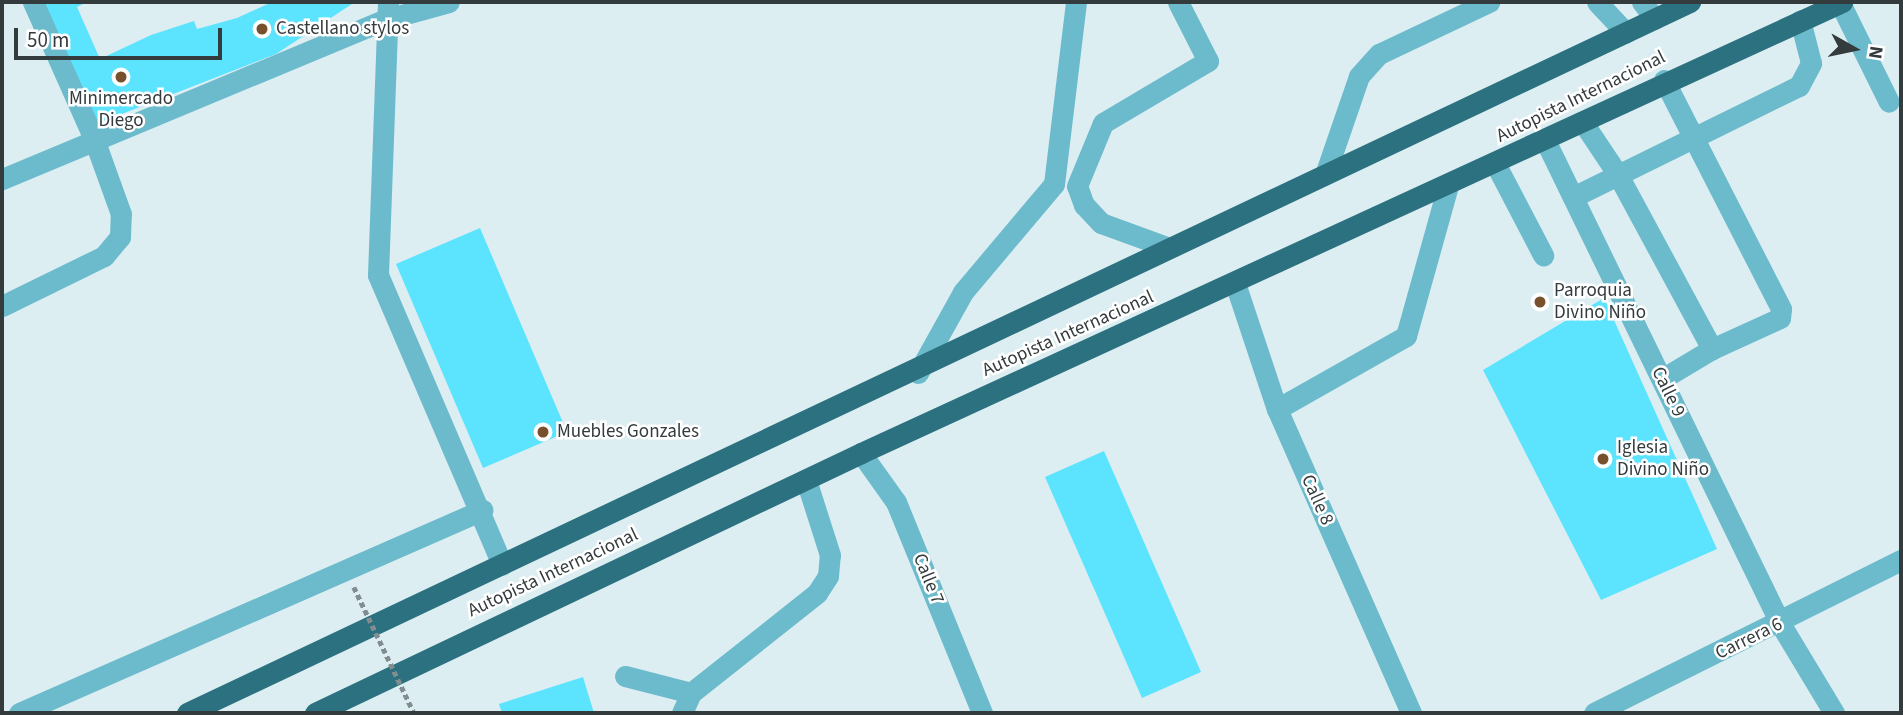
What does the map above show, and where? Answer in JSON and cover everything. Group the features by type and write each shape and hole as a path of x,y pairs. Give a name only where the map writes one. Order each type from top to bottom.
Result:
{"highway":[{"name":"Autopista Internacional","path":"187,713 918,373 1327,169 1690,2"},
{"name":"Autopista Internacional","path":"323,711 861,453 1546,142 1664,80 1841,2"}],"street":[{"path":"2,306 104,256 120,237 121,214 94,139 33,2"},
{"path":"2,179 388,10 449,2"},
{"path":"918,373 963,292 1054,184 1076,2"},
{"path":"1167,247 1101,223 1084,205 1077,186 1103,123 1208,61 1178,2"},
{"path":"1327,169 1359,76 1379,54 1489,2"},
{"path":"1597,2 1626,33"},
{"path":"1642,2 1656,19"},
{"path":"1841,2 1889,102"},
{"path":"388,10 378,275 482,510 502,565"},
{"path":"1573,197 1798,86 1811,63 1800,20"},
{"path":"1662,379 1712,349 1780,318 1782,309 1664,80"},
{"path":"1584,124 1618,175 1712,349"},
{"name":"Calle 9","path":"1546,142 1781,625 1834,713"},
{"path":"1496,164 1543,256"},
{"path":"1054,184 1077,186"},
{"path":"1277,409 1406,336 1448,186"},
{"name":"Calle 8","path":"1235,283 1277,409 1411,713"},
{"name":"Calle 7","path":"861,453 904,519 982,713"},
{"path":"682,713 691,694 817,593 828,576 830,555 806,480"},
{"path":"19,713 482,510"},
{"name":"Carrera 6","path":"1594,713 1781,625 1901,560"},
{"path":"625,677 691,694"}],"path":[{"path":"354,587 414,713"}],"building":[{"path":"37,2 87,2 77,7 100,59 151,35 194,21 197,29 237,18 272,2 355,2 276,54 91,126"},
{"path":"480,228 567,432 483,468 396,264"},
{"name":"Iglesia Divino Niño","path":"1604,298 1717,549 1601,600 1483,370"},
{"path":"1104,451 1201,672 1142,698 1045,477"},
{"path":"583,677 594,713 502,713 499,704"}],"place":[{"name":"Castellano stylos","path":"262,29"},
{"name":"Minimercado Diego","path":"121,77"},
{"name":"Parroquia Divino Niño","path":"1540,302"},
{"name":"Muebles Gonzales","path":"543,432"},
{"name":"Iglesia Divino Niño","path":"1603,459"}]}
